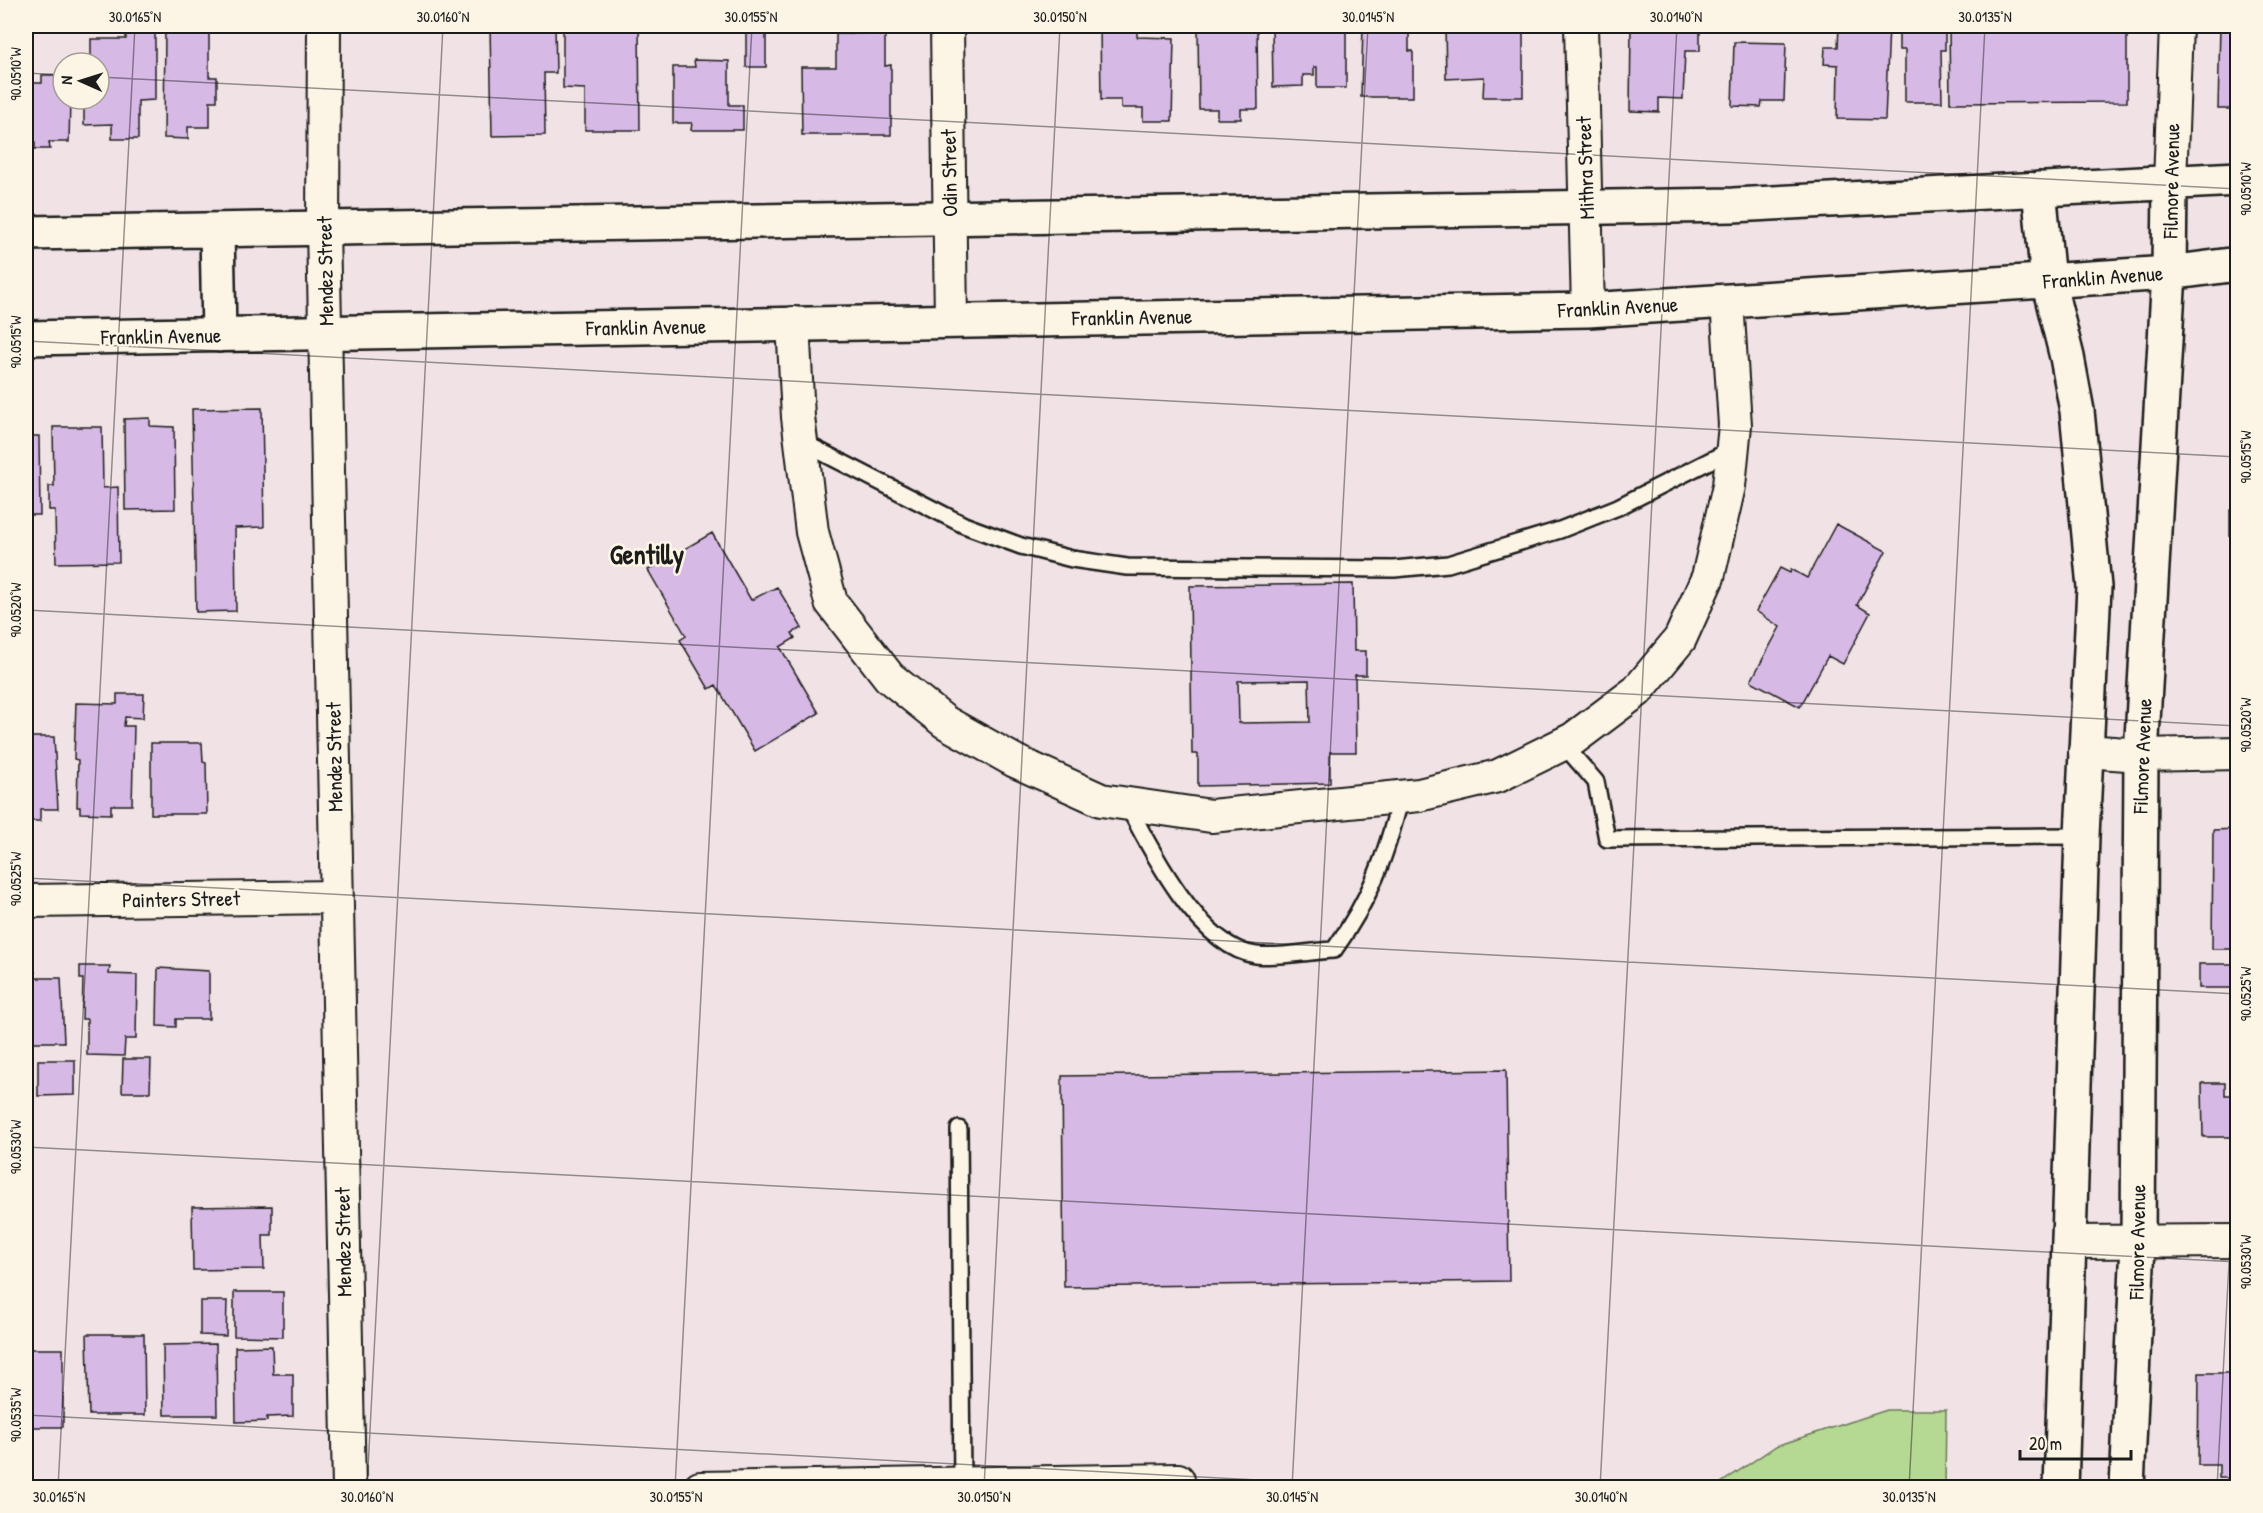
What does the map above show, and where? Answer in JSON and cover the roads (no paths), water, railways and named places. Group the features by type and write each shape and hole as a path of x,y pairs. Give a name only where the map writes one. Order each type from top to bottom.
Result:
{"street":[{"name":"Mendez Street","path":"324,26 323,228 349,1488"},
{"name":"Odin Street","path":"947,26 951,320"},
{"name":"Mithra Street","path":"1581,26 1588,310"},
{"name":"Filmore Avenue","path":"2127,1488 2138,1244 2140,755 2169,273 2176,26"},
{"path":"26,233 1733,205 2238,179"},
{"path":"2039,189 2048,280 2067,357 2077,411 2094,587 2085,751 2061,1488"},
{"path":"217,230 219,335"},
{"name":"Franklin Avenue","path":"26,338 1588,310 2169,273 2238,264"},
{"path":"793,323 801,442 812,532 831,602 889,676 945,722 1015,761 1101,800 1211,816 1401,797 1498,776 1563,744 1637,691 1680,639 1708,577 1729,486 1735,425 1726,301"},
{"path":"2085,751 2140,755 2238,753"},
{"name":"Painters Street","path":"26,901 336,897"},
{"path":"2069,1242 2138,1244 2238,1241"},
{"path":"700,1488 1178,1480"}],"lane":[{"path":"801,442 964,525 1020,546 1072,559 1127,567 1359,569 1448,564 1507,547 1618,507 1733,449"},
{"path":"1563,744 1596,782 1607,839 2082,836"},
{"path":"1127,804 1153,856 1207,928 1236,948 1255,955 1334,950 1369,895 1385,857 1401,797"},
{"path":"959,1130 971,1485"}],"district":[{"name":"Gentilly","path":"647,554"}]}
